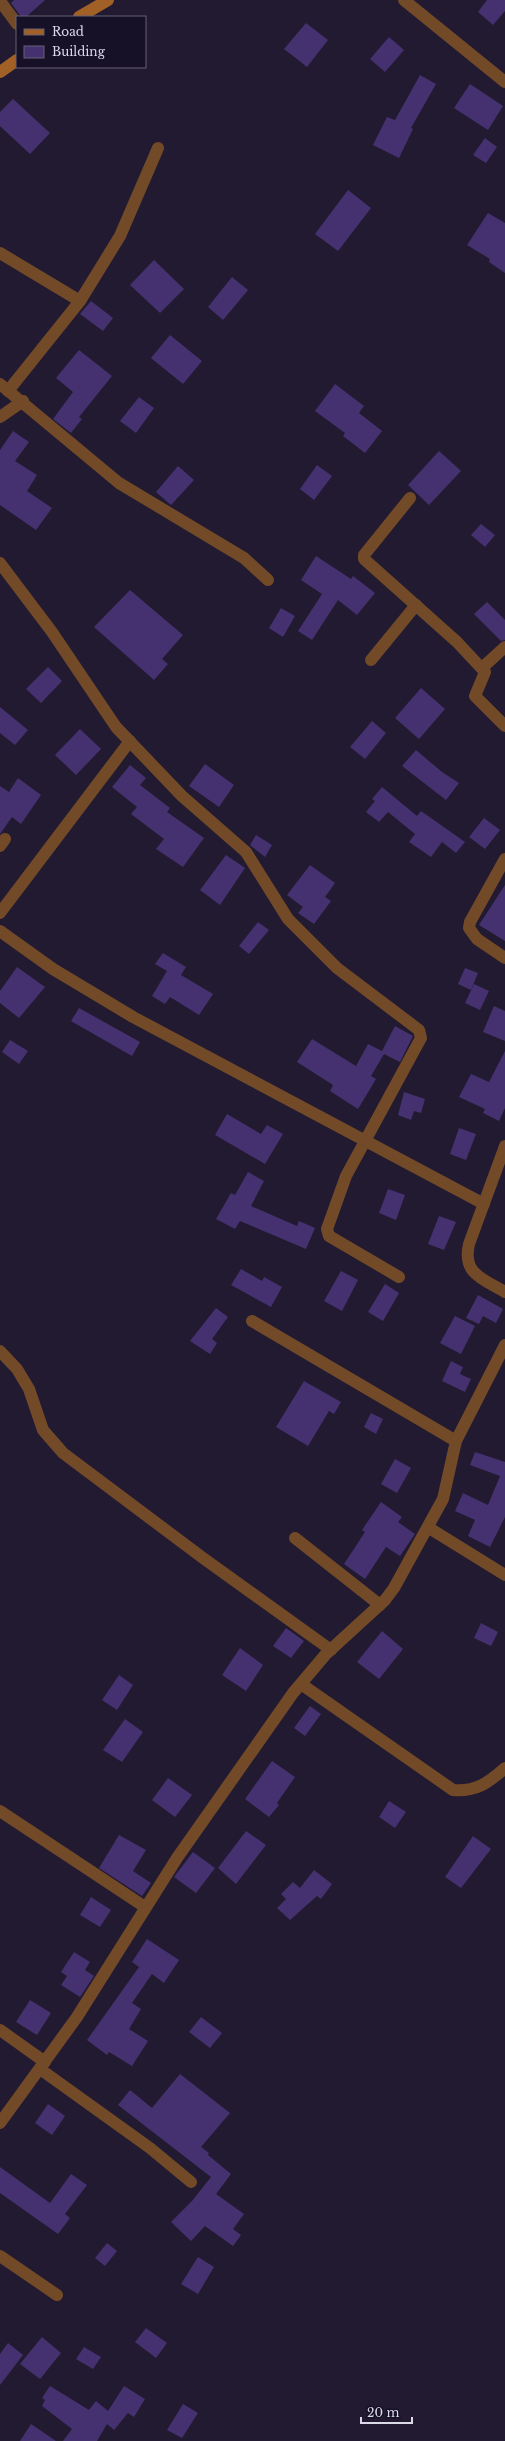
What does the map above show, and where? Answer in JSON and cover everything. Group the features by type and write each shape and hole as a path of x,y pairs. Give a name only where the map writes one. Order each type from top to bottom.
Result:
{"street":[{"path":"0,0 16,23"},
{"path":"81,16 108,0"},
{"path":"404,0 505,82"},
{"path":"0,72 16,61"},
{"path":"158,148 120,236 80,302 4,388 23,401 119,483 244,558 268,580"},
{"path":"0,253 80,302"},
{"path":"0,417 23,401"},
{"path":"410,498 364,558 482,668 486,675 475,692 475,696 505,726"},
{"path":"0,563 52,632 116,727 182,796 246,852 271,895 309,942 337,968 419,1030 421,1038 364,1139 346,1176 331,1214 327,1232 329,1236 398,1278"},
{"path":"371,660 416,605"},
{"path":"482,668 505,647"},
{"path":"0,913 130,741"},
{"path":"505,859 470,922 470,928 477,939 505,958"},
{"path":"0,931 53,969 133,1017 484,1204"},
{"path":"505,1146 469,1244 467,1262 470,1269 476,1274 505,1292"},
{"path":"252,1321 456,1441"},
{"path":"0,2123 86,2004 145,1907 159,1888 177,1858 301,1684 331,1650 380,1605 394,1588 429,1528 446,1492 456,1441 505,1346"},
{"path":"0,1351 17,1369 29,1389 44,1430 63,1452 203,1558 331,1650"},
{"path":"429,1528 505,1575"},
{"path":"295,1538 380,1605"},
{"path":"301,1684 453,1790 467,1792 484,1786 505,1768"},
{"path":"0,1811 145,1907"},
{"path":"0,2030 42,2065 191,2182"},
{"path":"0,2256 57,2295"}],"building":[{"path":"14,0 45,0 27,16 20,16 11,3"},
{"path":"487,0 505,0 505,11 493,25 478,12"},
{"path":"306,23 328,40 307,67 284,49"},
{"path":"389,37 404,50 385,72 370,59"},
{"path":"420,75 436,84 411,128 413,129 399,158 373,145 387,117 395,120"},
{"path":"470,84 503,106 488,130 454,108"},
{"path":"13,99 50,133 30,154 0,126 0,112"},
{"path":"485,138 497,147 486,163 473,155"},
{"path":"348,190 371,208 338,251 315,234"},
{"path":"488,213 505,223 505,273 489,262 490,259 467,245"},
{"path":"154,260 184,289 160,313 130,285"},
{"path":"232,277 248,290 223,320 208,307"},
{"path":"91,301 113,318 103,331 80,314"},
{"path":"170,335 202,361 183,384 151,358"},
{"path":"79,350 112,376 79,417 82,419 71,433 53,419 73,392 56,378"},
{"path":"335,384 364,406 359,413 382,431 365,453 343,436 345,433 315,411"},
{"path":"139,397 154,408 136,433 120,421"},
{"path":"13,431 29,442 15,461 37,475 27,491 52,508 36,530 0,505 0,450"},
{"path":"439,451 461,471 429,505 408,485"},
{"path":"317,465 332,476 314,500 300,489"},
{"path":"178,466 194,480 171,505 156,492"},
{"path":"481,524 495,535 485,547 471,535"},
{"path":"316,556 351,579 353,576 375,593 357,615 338,600 312,640 298,631 322,594 301,580"},
{"path":"130,590 183,635 162,659 168,664 154,680 94,627"},
{"path":"487,602 505,620 505,640 501,641 474,614"},
{"path":"281,608 295,616 283,637 269,628"},
{"path":"48,667 62,681 41,703 26,689"},
{"path":"421,688 445,709 419,739 395,718"},
{"path":"0,707 28,730 15,745 0,733"},
{"path":"372,721 386,733 365,759 350,747"},
{"path":"80,729 101,749 76,775 55,755"},
{"path":"416,750 442,772 459,783 446,800 402,766"},
{"path":"205,764 234,785 219,807 189,786"},
{"path":"130,765 146,778 140,785 170,808 167,812 204,838 183,867 156,849 164,839 131,814 137,807 112,787"},
{"path":"18,778 41,795 21,824 12,817 0,834 0,786 9,792"},
{"path":"382,787 417,816 421,811 465,842 456,853 442,842 431,857 409,842 415,834 388,812 379,822 366,812 375,801 372,799"},
{"path":"484,818 500,830 485,849 469,837"},
{"path":"256,835 272,845 265,857 250,845"},
{"path":"226,855 245,868 220,905 200,890"},
{"path":"310,865 335,883 325,897 331,901 314,924 298,913 303,907 287,895"},
{"path":"505,885 505,941 479,925"},
{"path":"258,922 269,930 249,954 239,946"},
{"path":"163,953 186,967 181,975 213,994 199,1015 170,997 165,1004 152,996 167,971 155,964"},
{"path":"17,967 45,987 19,1018 0,1003 0,991"},
{"path":"465,968 478,973 471,990 458,984"},
{"path":"474,984 489,991 480,1010 465,1003"},
{"path":"494,1006 505,1011 505,1041 483,1032"},
{"path":"79,1008 140,1042 132,1056 71,1021"},
{"path":"395,1026 413,1036 400,1062 384,1054 371,1076 376,1079 358,1109 330,1091 333,1085 297,1062 312,1039 356,1066 368,1044 382,1051"},
{"path":"10,1040 28,1051 19,1064 2,1052"},
{"path":"505,1051 505,1108 499,1121 483,1113 485,1109 459,1097 471,1074 489,1082"},
{"path":"404,1092 425,1099 421,1113 414,1111 411,1120 398,1115"},
{"path":"227,1114 261,1134 267,1125 283,1134 265,1164 215,1135"},
{"path":"459,1128 476,1134 466,1160 450,1154"},
{"path":"248,1172 264,1181 251,1206 297,1226 299,1221 315,1228 306,1249 240,1221 235,1229 216,1219 231,1193 235,1195"},
{"path":"388,1189 405,1195 396,1220 379,1213"},
{"path":"439,1216 456,1222 444,1250 428,1244"},
{"path":"241,1269 262,1281 264,1277 282,1287 271,1307 231,1285"},
{"path":"341,1271 358,1280 342,1311 324,1301"},
{"path":"385,1284 399,1293 383,1321 368,1312"},
{"path":"478,1295 503,1309 496,1323 483,1316 479,1324 466,1318"},
{"path":"216,1308 228,1317 212,1339 217,1343 210,1354 190,1341"},
{"path":"455,1316 475,1326 461,1354 440,1343"},
{"path":"451,1361 463,1367 460,1374 471,1379 465,1392 442,1381"},
{"path":"304,1381 341,1402 334,1414 329,1411 308,1446 276,1427"},
{"path":"371,1413 383,1419 376,1434 364,1427"},
{"path":"475,1452 505,1462 505,1517 490,1547 468,1536 475,1520 455,1511 463,1493 488,1505 500,1476 470,1465"},
{"path":"395,1459 411,1468 397,1493 381,1484"},
{"path":"381,1502 402,1517 398,1522 415,1534 400,1556 386,1547 365,1579 344,1564 365,1532 362,1530"},
{"path":"481,1623 498,1632 491,1646 474,1638"},
{"path":"286,1628 304,1641 291,1658 273,1646"},
{"path":"382,1631 403,1649 379,1679 357,1662"},
{"path":"240,1648 263,1665 246,1691 222,1675"},
{"path":"119,1675 133,1685 117,1710 102,1700"},
{"path":"310,1706 321,1714 305,1736 294,1728"},
{"path":"125,1719 143,1732 122,1762 103,1750"},
{"path":"272,1761 295,1777 277,1803 279,1805 269,1817 245,1799"},
{"path":"168,1778 192,1795 175,1817 152,1800"},
{"path":"389,1801 406,1812 395,1828 379,1817"},
{"path":"246,1831 266,1845 236,1884 218,1868"},
{"path":"119,1835 146,1850 133,1871 151,1883 142,1896 99,1868"},
{"path":"473,1836 491,1849 461,1888 445,1877"},
{"path":"193,1852 215,1868 196,1893 174,1877"},
{"path":"314,1870 332,1884 321,1899 317,1896 290,1920 277,1908 286,1899 281,1894 293,1882 300,1888"},
{"path":"91,1897 111,1910 100,1927 80,1915"},
{"path":"147,1939 179,1960 164,1983 152,1974 132,2003 141,2009 129,2029 148,2041 132,2066 109,2052 107,2055 87,2040 139,1967 132,1962"},
{"path":"74,1952 90,1962 85,1970 94,1976 80,1997 61,1985 67,1976 61,1972"},
{"path":"30,2000 51,2013 37,2035 16,2022"},
{"path":"201,2017 222,2033 210,2048 189,2032"},
{"path":"180,2074 230,2113 201,2147 209,2153 208,2155 231,2174 216,2194 244,2214 233,2229 241,2235 233,2246 205,2226 191,2241 171,2222 192,2201 211,2177 118,2105 130,2090 152,2108"},
{"path":"48,2104 65,2116 52,2135 35,2123"},
{"path":"0,2167 50,2203 71,2174 87,2185 65,2214 70,2218 58,2234 0,2193"},
{"path":"107,2243 117,2251 105,2266 95,2258"},
{"path":"198,2257 214,2267 198,2294 181,2284"},
{"path":"146,2328 167,2343 156,2358 135,2342"},
{"path":"42,2337 61,2353 40,2379 20,2364"},
{"path":"8,2343 23,2355 0,2385 0,2354"},
{"path":"84,2347 101,2357 93,2369 76,2359"},
{"path":"50,2386 89,2410 96,2401 108,2411 124,2386 145,2399 134,2417 128,2413 114,2430 107,2424 97,2441 63,2441 72,2429 42,2406 45,2400 42,2398"},
{"path":"183,2404 198,2413 182,2438 167,2430"},
{"path":"31,2424 56,2441 20,2441"}]}
